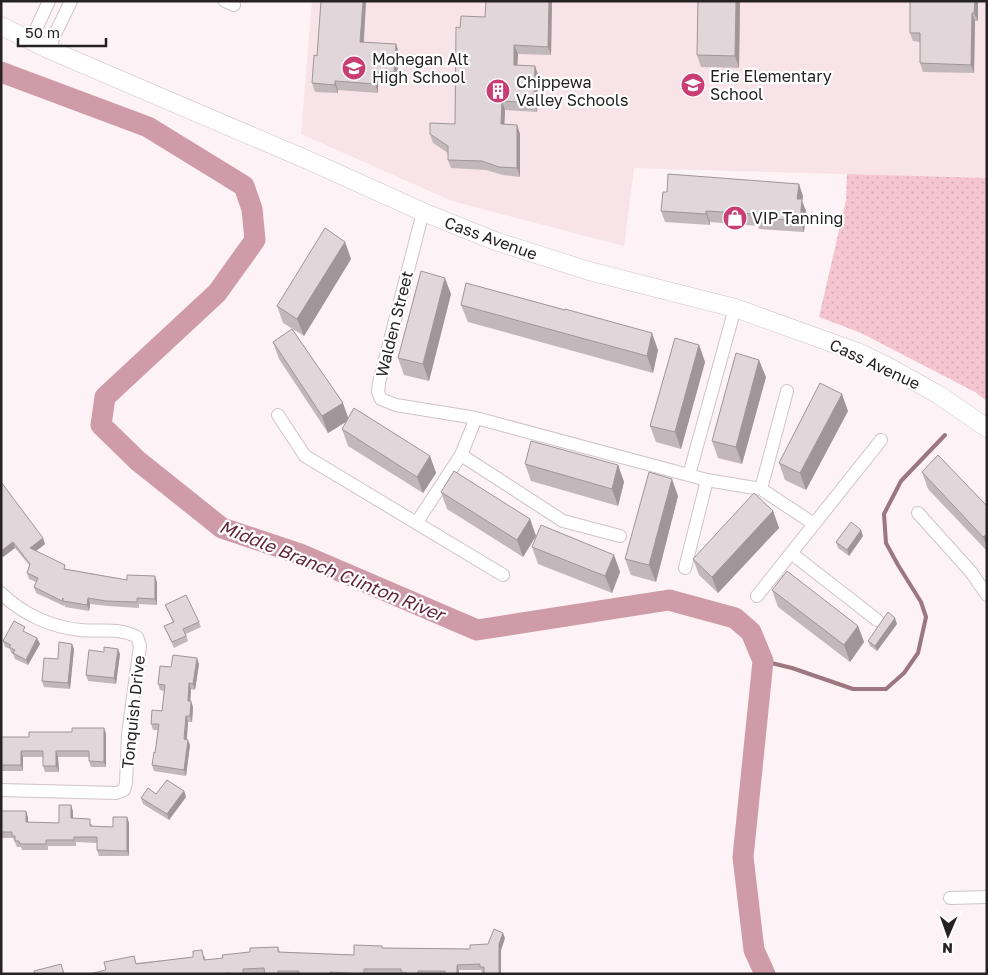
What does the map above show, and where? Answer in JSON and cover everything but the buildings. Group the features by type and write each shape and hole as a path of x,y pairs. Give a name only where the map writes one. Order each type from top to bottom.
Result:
{"main road":[{"name":"Cass Avenue","path":"1,26 48,49 423,212 495,241 589,271 735,308 815,336 866,357 939,396 987,428"}],"street":[{"path":"31,40 49,1"},
{"path":"48,49 71,1"},
{"name":"Walden Street","path":"423,212 381,372 378,392 381,399 388,404 476,418 707,480 760,489 814,524"},
{"path":"689,475 735,308"},
{"path":"760,489 787,391"},
{"path":"278,415 305,456 504,575"},
{"path":"416,522 461,455 476,418"},
{"path":"756,596 881,440"},
{"path":"461,455 562,521 620,536"},
{"path":"685,568 707,480"},
{"path":"918,513 971,572 987,595"},
{"path":"791,553 877,620"},
{"name":"Tonquish Drive","path":"1,593 37,618 60,626 80,630 128,632 137,637 140,646 128,734 124,790 116,793 1,790"},
{"path":"950,898 987,897"}],"shaded area":[{"name":"Erie Elementary School","path":"312,1 987,1 987,178 634,168 624,246 452,201 301,134"},
{"path":"847,174 987,178 987,401 975,392 861,333 819,317 846,200"}],"waterway":[{"name":"Middle Branch Clinton River","path":"1,72 148,127 244,186 252,209 255,240 217,293 105,397 101,425 138,461 222,528 300,554 477,630 669,600 735,618 751,632 763,661 743,857 754,950 765,974"},
{"path":"763,661 792,668 853,689 886,689 904,673 918,653 926,617 921,602 886,543 884,514 901,481 945,435"}],"place":[{"name":"Mohegan Alt High School","path":"354,68"},
{"name":"Erie Elementary School","path":"693,85"},
{"name":"Chippewa Valley Schools","path":"498,91"},
{"name":"VIP Tanning","path":"735,218"}]}
